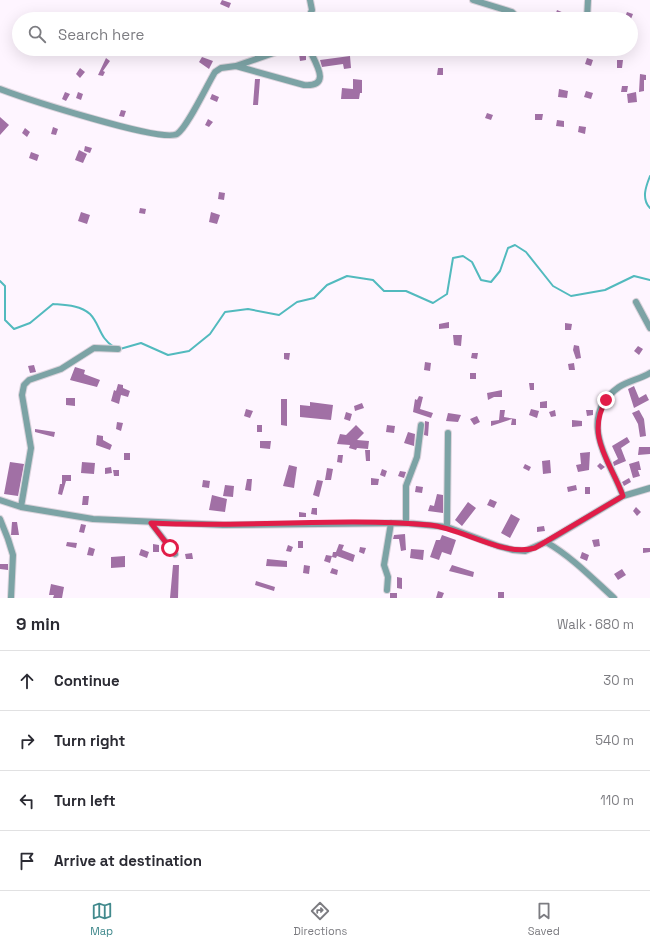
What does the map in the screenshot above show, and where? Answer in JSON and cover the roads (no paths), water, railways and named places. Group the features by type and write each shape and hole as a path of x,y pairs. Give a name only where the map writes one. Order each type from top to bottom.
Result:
{"street":[{"path":"310,0 311,12"},
{"path":"473,0 512,12"},
{"path":"587,12 588,0"},
{"path":"0,89 49,107 154,134 172,136 178,133 186,123 215,72 221,68 236,66 265,56"},
{"path":"236,66 269,76 314,85 318,84 320,76 312,56"},
{"path":"636,302 650,328"},
{"path":"22,507 31,448 22,395 24,385 30,380 61,369 94,348 118,349"},
{"path":"623,496 616,478 602,451 597,435 600,413 606,400 619,387 650,373"},
{"path":"406,523 406,486 417,457 421,425"},
{"path":"447,527 448,433"},
{"path":"0,500 22,507 93,520 224,525 406,523 447,527 512,550 525,551 546,542 623,496 650,488"},
{"path":"0,519 13,555 12,598"},
{"path":"151,523 175,554"},
{"path":"387,590 388,577 384,565 391,523"},
{"path":"546,542 561,551 592,576 614,598"}],"waterway":[{"path":"650,176 645,192 646,201 650,208"},
{"path":"120,349 141,343 168,355 189,351 210,334 225,312 248,309 279,315 297,302 314,298 327,285 347,276 373,280 384,291 406,291 433,303 447,294 453,258 463,256 472,262 481,280 491,282 500,271 508,248 515,245 526,252 553,286 571,296 605,290 634,276 650,280"},
{"path":"0,281 5,286 5,320 14,329 30,323 53,304 72,306 82,309 90,314 96,322 102,335 114,347"}]}
